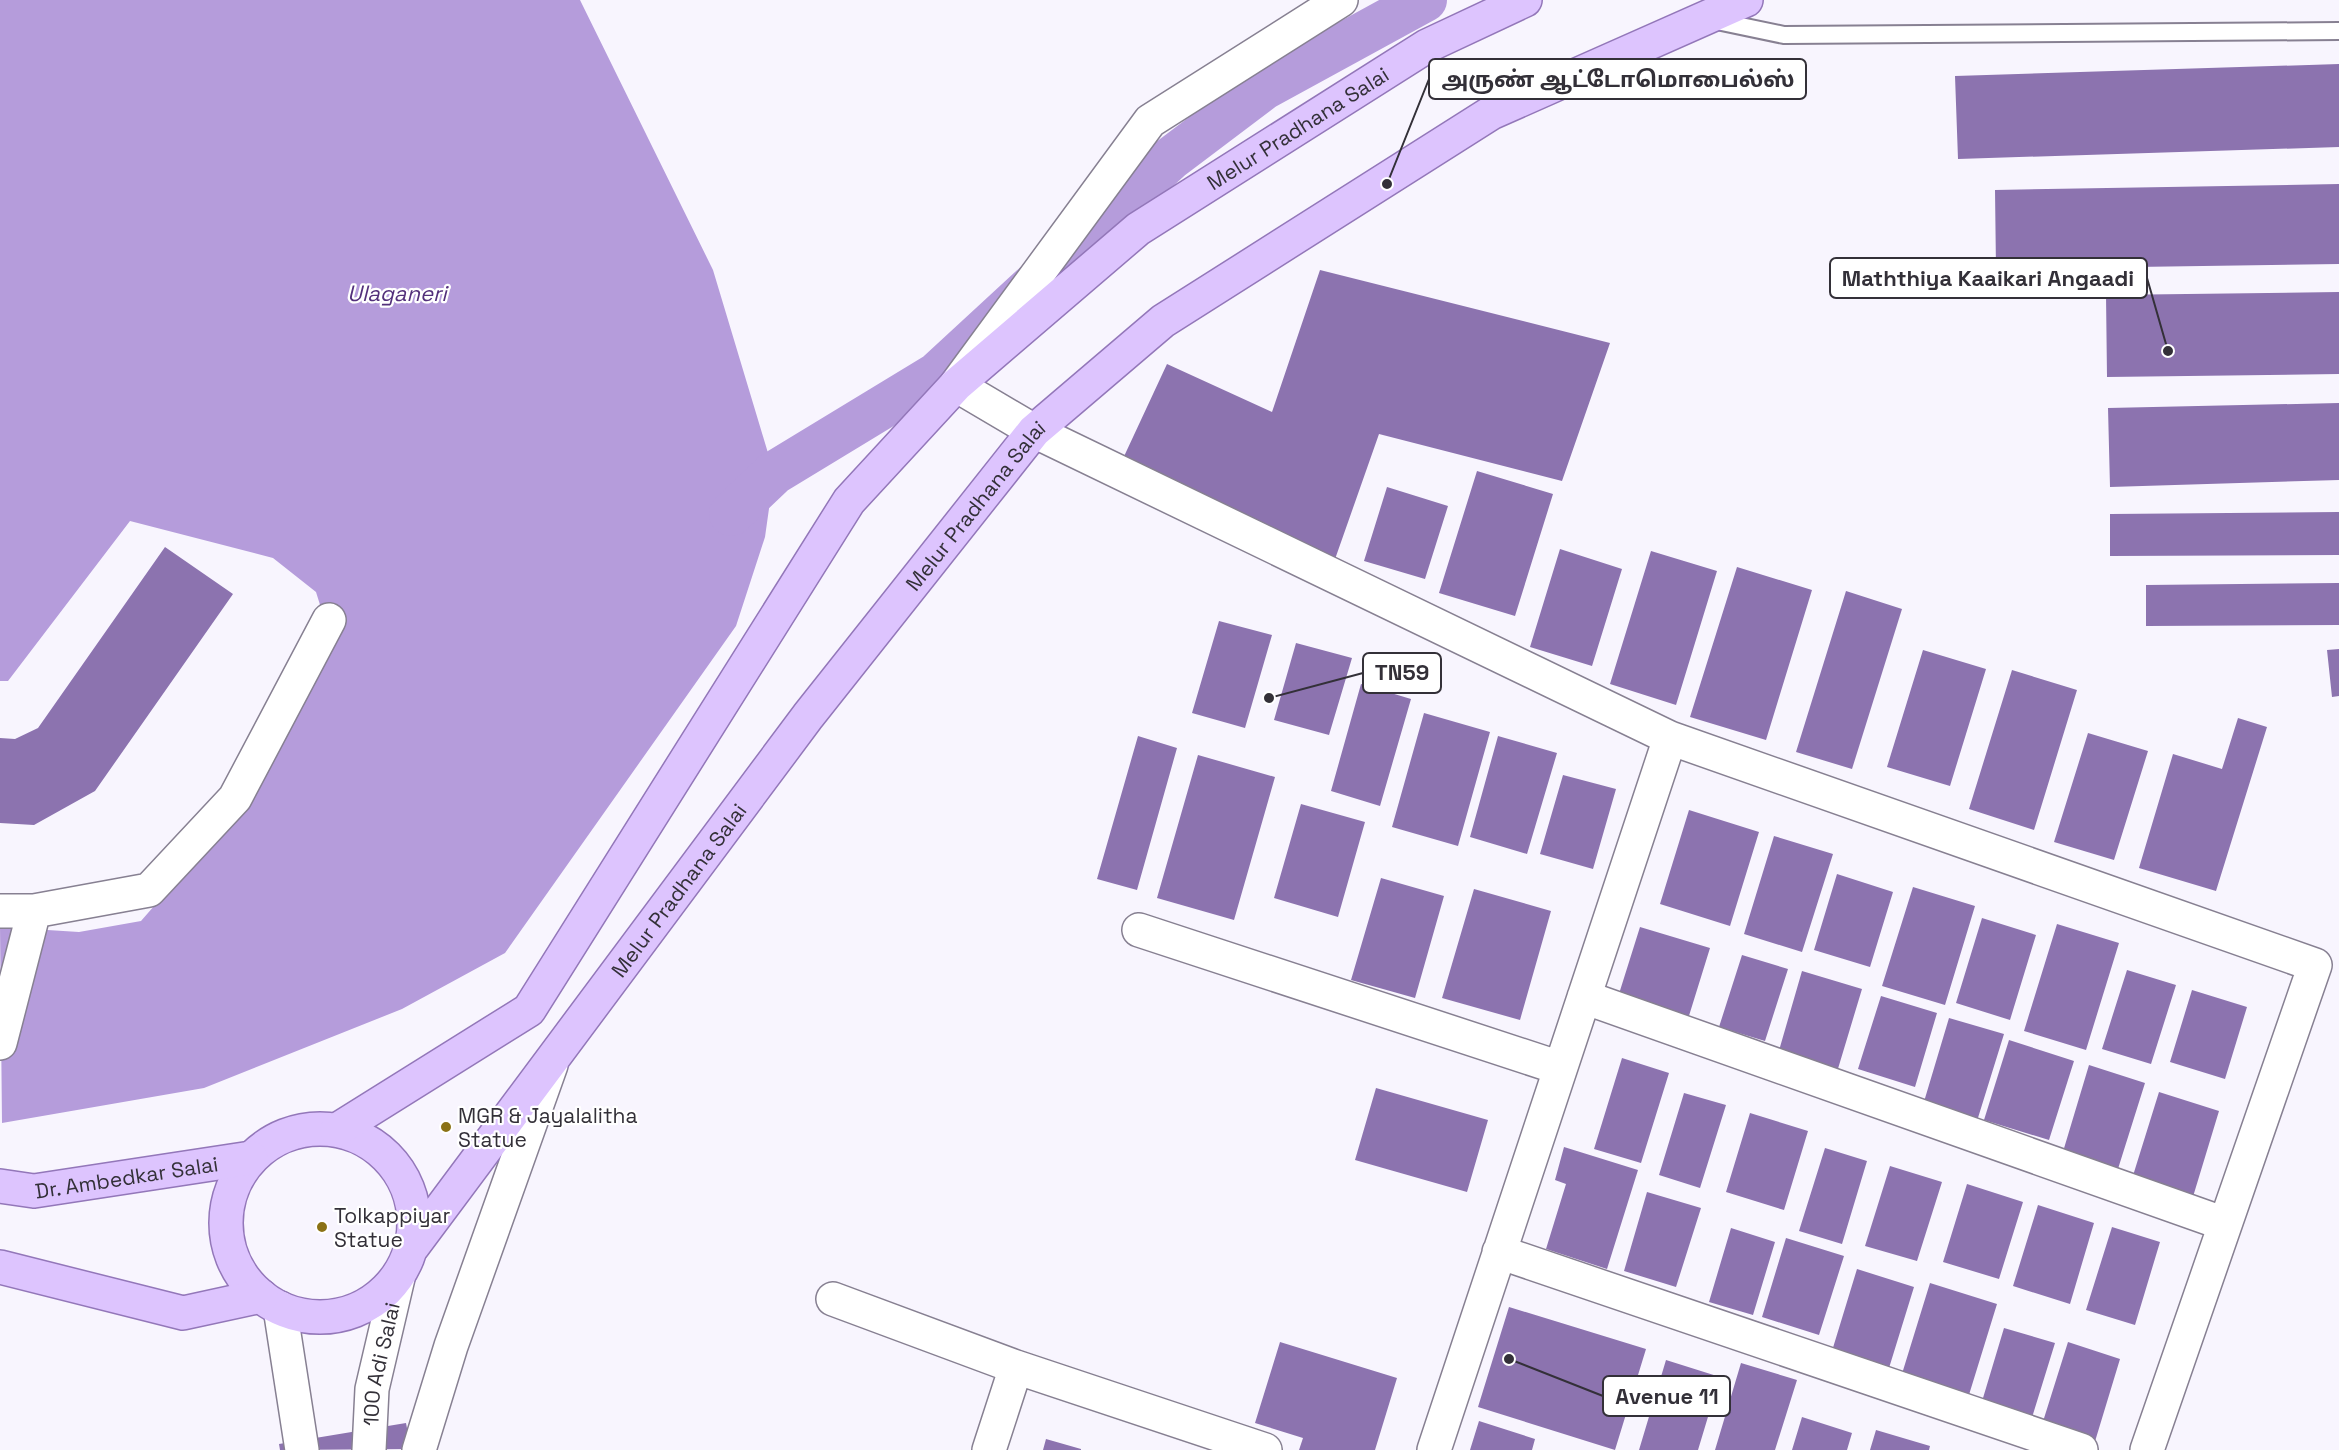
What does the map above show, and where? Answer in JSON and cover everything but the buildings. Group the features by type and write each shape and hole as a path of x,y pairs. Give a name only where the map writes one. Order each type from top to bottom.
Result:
{"main road":[{"name":"Melur Pradhana Salai","path":"337,1130 529,1010 849,501 956,385 1138,230 1427,46 1525,0"},
{"name":"Melur Pradhana Salai","path":"413,1246 808,716 1034,431 1163,321 1491,113 1746,0"},
{"path":"306,1130 337,1130 367,1140 390,1160 408,1186 415,1215 413,1246 398,1278 375,1301 344,1315 312,1317 270,1302 240,1273 228,1245 226,1214 233,1184 251,1158 276,1139 306,1130"},
{"name":"Dr. Ambedkar Salai","path":"0,1186 34,1191 251,1158"},
{"path":"0,1267 183,1314 270,1302"}],"street":[{"path":"1341,0 1150,121 956,385 1034,431 1670,738 2315,965 2146,1450"},
{"path":"0,911 34,911 149,890 235,798 329,620"},
{"path":"1434,1450 1670,738"},
{"path":"0,1043 34,911"},
{"path":"1139,930 1560,1068"},
{"path":"1584,997 2225,1224"},
{"path":"419,1450 451,1346 555,1055"},
{"path":"1499,1252 2081,1450"},
{"name":"100 Adi Salai","path":"369,1450 372,1389 398,1278"},
{"path":"832,1299 1016,1367 1265,1450"},
{"path":"270,1302 302,1450"},
{"path":"989,1450 1016,1367"}],"lane":[{"path":"1705,19 1784,35 2339,31"}],"water":[{"name":"Ulaganeri","path":"0,0 580,0 713,270 774,473 765,537 736,626 505,953 402,1009 204,1088 2,1123 0,927 79,932 141,921 210,842 331,640 316,592 273,558 130,521 8,681 0,681"}],"waterway":[{"path":"731,514 774,473 937,374 1170,159 1264,88 1425,0"}],"place":[{"name":"அருண் ஆட்டோமொபைல்ஸ்","path":"1387,184"},
{"name":"Maththiya Kaaikari Angaadi","path":"2168,351"},
{"name":"TN59","path":"1269,698"},
{"name":"MGR & Jayalalitha Statue","path":"446,1127"},
{"name":"Tolkappiyar Statue","path":"322,1227"},
{"name":"Avenue 11","path":"1509,1359"}]}
